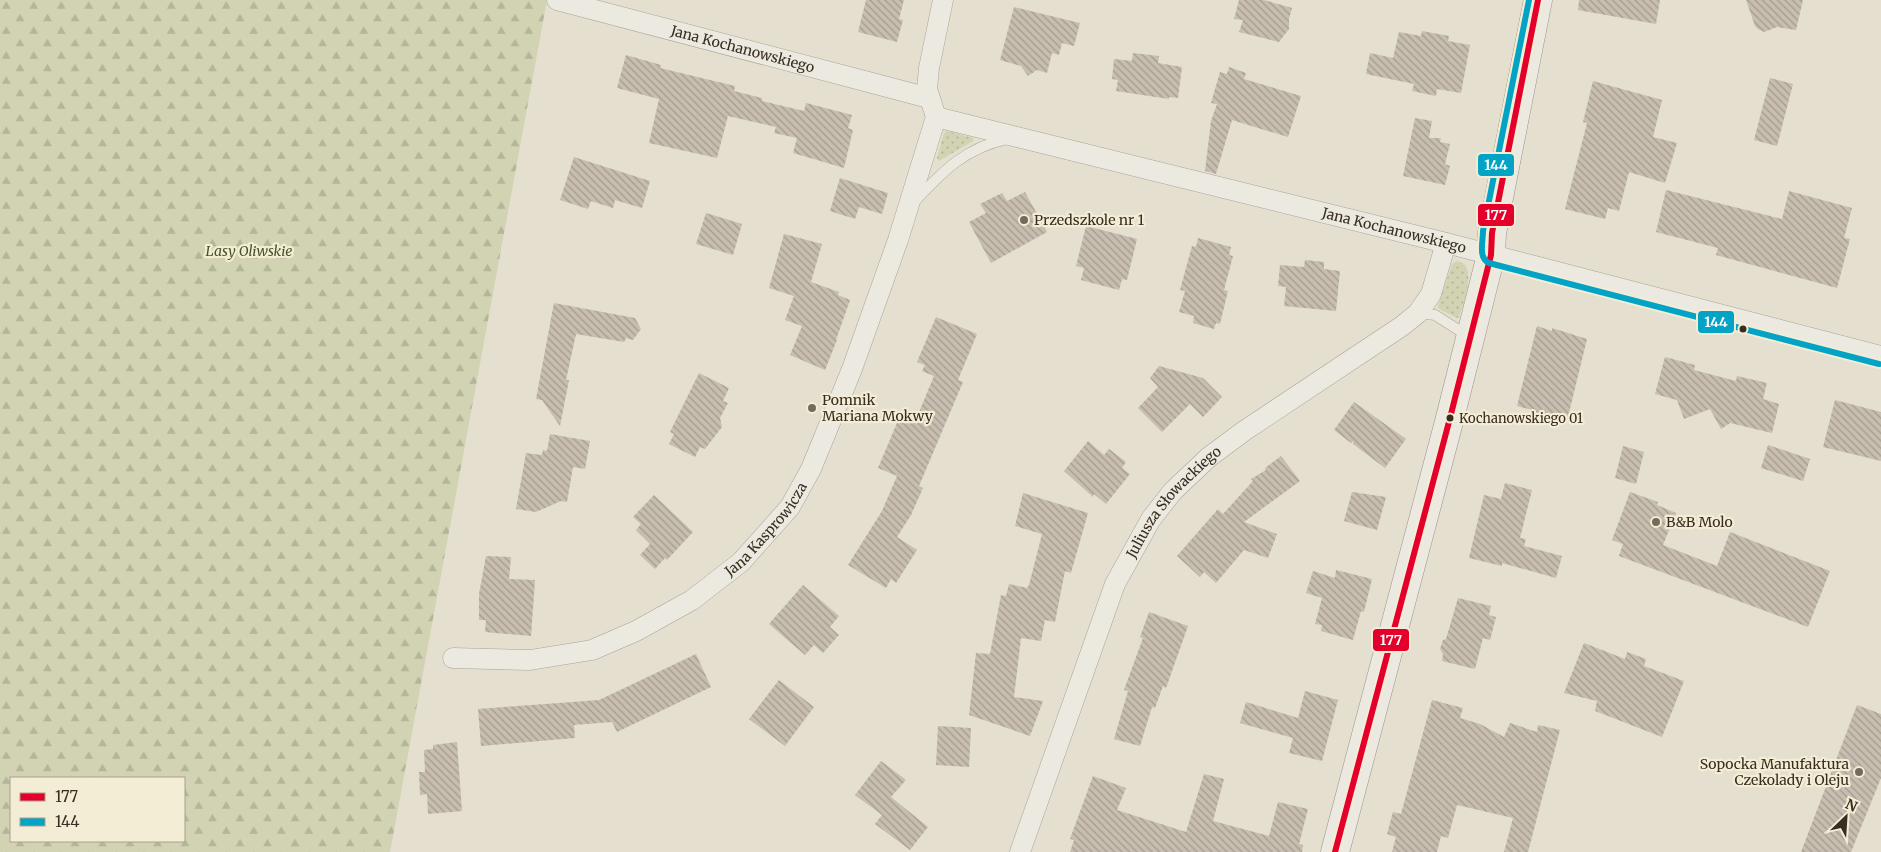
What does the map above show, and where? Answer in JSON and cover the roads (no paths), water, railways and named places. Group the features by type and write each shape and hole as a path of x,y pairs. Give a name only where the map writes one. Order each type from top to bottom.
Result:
{"street":[{"name":"Jana Kochanowskiego","path":"557,0 930,98"},
{"path":"936,117 928,89 929,68 943,0"},
{"path":"1335,852 1491,255 1492,233 1538,0"},
{"name":"Jana Kochanowskiego","path":"936,117 1446,243 1881,356"},
{"name":"Jana Kasprowicza","path":"453,658 530,660 592,650 636,631 692,600 741,562 790,507 811,469 852,369 908,209 936,117"},
{"name":"Juliusza Słowackiego","path":"1020,852 1115,584 1151,519 1173,491 1209,458 1244,431 1402,326 1418,313 1431,294 1446,243"}],"lane":[{"name":"Jana Kasprowicza","path":"908,209 944,170 971,151 990,143 1016,138"},
{"path":"1418,313 1435,315 1470,338"}],"place":[{"name":"Przedszkole nr 1","path":"1024,220"},
{"name":"Pomnik Mariana Mokwy","path":"812,408"},
{"name":"Kochanowskiego 01","path":"1450,418"},
{"name":"B&B Molo","path":"1656,522"},
{"name":"Sopocka Manufaktura Czekolady i Oleju","path":"1859,772"}],"park label":[{"name":"Lasy Oliwskie","path":"249,251"}]}
